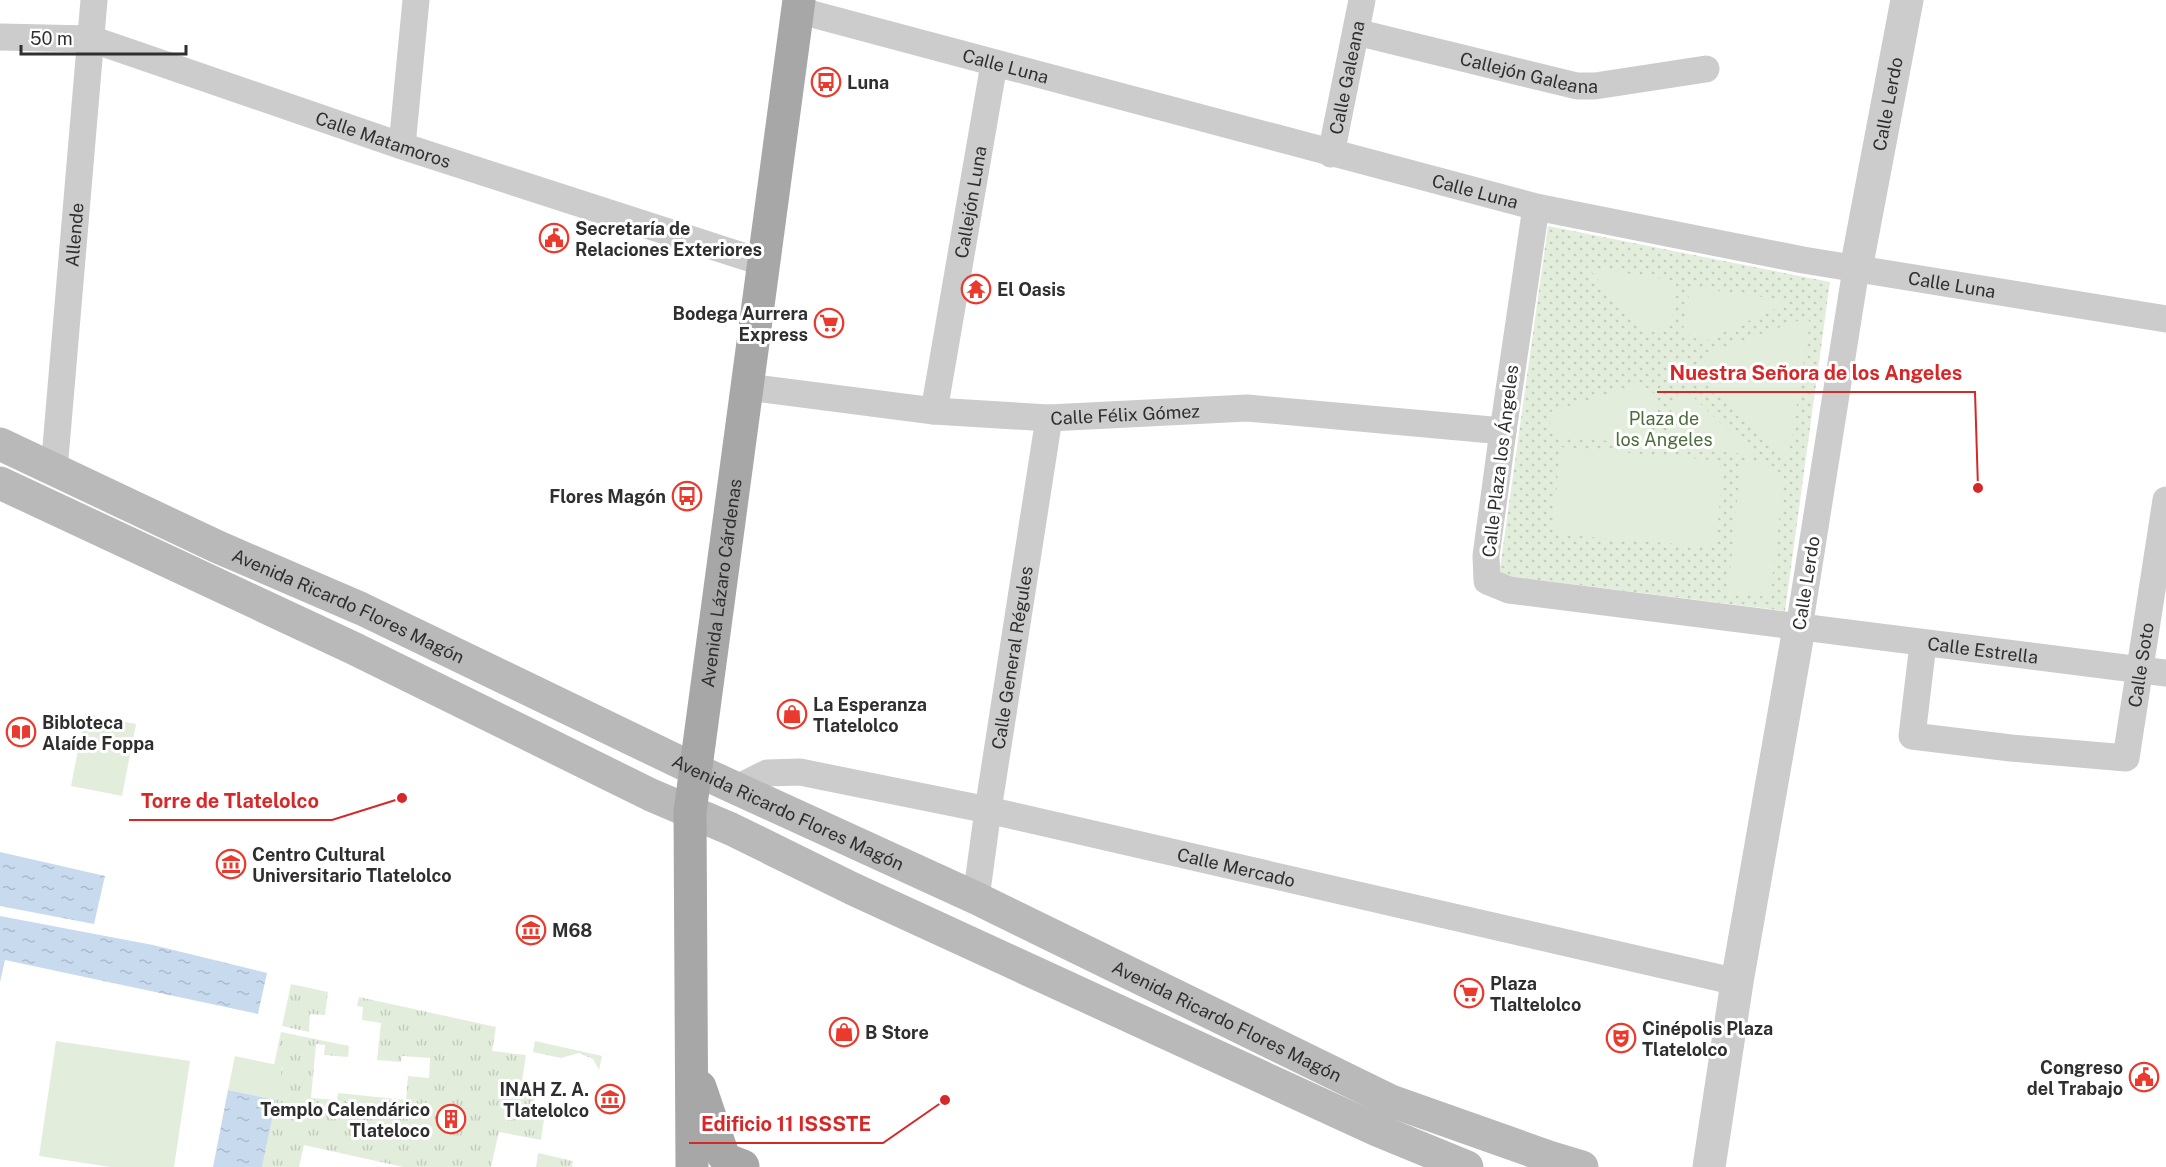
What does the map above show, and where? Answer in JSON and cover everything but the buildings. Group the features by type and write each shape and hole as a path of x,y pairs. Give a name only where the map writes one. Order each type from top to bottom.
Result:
{"main road":[{"name":"Avenida Lázaro Cárdenas","path":"692,1167 690,812 798,5"},
{"name":"Avenida Ricardo Flores Magón","path":"0,444 218,547 362,609 696,770 976,898 1391,1101 1582,1167"},
{"name":"Avenida Ricardo Flores Magón","path":"0,483 373,658 651,795 731,829 853,889 1366,1125 1467,1167"},
{"path":"690,1057 723,1155 727,1160 743,1166"}],"street":[{"name":"Allende","path":"54,470 94,0"},
{"path":"402,147 416,0"},
{"name":"Calle Galeana","path":"1331,154 1362,0"},
{"name":"Calle Lerdo","path":"1709,1167 1737,982 1799,628 1856,270 1907,0"},
{"name":"Calle Luna","path":"798,5 994,64 1536,207 1856,270 2166,319"},
{"name":"Callejón Galeana","path":"1356,32 1577,86 1595,86 1706,69"},
{"name":"Calle Matamoros","path":"0,37 91,39 402,147 764,263"},
{"name":"Callejón Luna","path":"934,411 994,64"},
{"name":"Calle Plaza los Ángeles","path":"1536,207 1486,555 1487,581 1509,590 1799,628"},
{"name":"Calle Félix Gómez","path":"747,387 934,411 1049,418 1247,408 1503,431"},
{"name":"Calle General Régules","path":"976,898 1049,418"},
{"name":"Calle Soto","path":"1923,644 1912,736 2010,748 2126,758 2153,672 2166,500"},
{"name":"Calle Estrella","path":"1799,628 2153,672"},
{"name":"Calle Mercado","path":"737,788 767,773 800,772 988,810 1737,982"}],"green space":[{"name":"Plaza de los Angeles","path":"1548,226 1830,282 1785,611 1499,575"},
{"path":"1587,267 1676,281 1671,326 1659,328 1648,335"},
{"path":"1690,287 1792,301 1700,343 1683,331"},
{"path":"1806,318 1810,322 1788,460 1701,380 1705,368 1704,354"},
{"path":"1644,382 1647,389 1657,395 1647,443 1555,438 1547,413"},
{"path":"1689,393 1754,455 1664,446 1674,397"},
{"path":"1560,447 1723,461 1716,547 1553,534"},
{"path":"1741,460 1768,463 1784,477 1770,597 1728,593"},
{"path":"85,714 136,724 122,796 71,786"},
{"path":"291,984 328,992 325,1015 310,1014 309,1032 282,1026"},
{"path":"359,997 496,1027 492,1051 526,1055 521,1088 536,1088 533,1108 545,1111 541,1140 499,1132 491,1167 403,1167 304,1145 299,1167 262,1167 282,1067 274,1065 281,1032 349,1046 348,1057 324,1055 325,1045 316,1044 311,1098 337,1100 338,1093 406,1100 408,1076 429,1078 430,1058 402,1056 401,1062 377,1060 381,1023 362,1020 363,1007 357,1006"},
{"path":"56,1041 190,1061 174,1167 110,1167 39,1156"},
{"path":"535,1041 602,1056 599,1070 593,1059 579,1053 561,1058 533,1052"},
{"path":"235,1056 282,1066 276,1100 228,1090"},
{"path":"538,1153 573,1161 572,1167 536,1167"}],"water":[{"path":"0,852 105,876 94,924 0,906"},
{"path":"0,916 153,945 267,973 258,1014 5,960 0,982"},
{"path":"228,1090 276,1100 262,1167 213,1167"}],"place":[{"name":"Luna","path":"826,82"},
{"name":"Secretaría de Relaciones Exteriores","path":"554,238"},
{"name":"El Oasis","path":"976,289"},
{"name":"Bodega Aurrera Express","path":"829,323"},
{"name":"Nuestra Señora de los Angeles","path":"1978,488"},
{"name":"Flores Magón","path":"687,496"},
{"name":"La Esperanza Tlatelolco","path":"792,714"},
{"name":"Bibloteca Alaíde Foppa","path":"21,732"},
{"name":"Torre de Tlatelolco","path":"402,798"},
{"name":"Centro Cultural Universitario Tlatelolco","path":"231,864"},
{"name":"M68","path":"531,930"},
{"name":"Plaza Tlaltelolco","path":"1469,993"},
{"name":"B Store","path":"844,1032"},
{"name":"Cinépolis Plaza Tlatelolco","path":"1621,1038"},
{"name":"Congreso del Trabajo","path":"2144,1077"},
{"name":"INAH Z. A. Tlatelolco","path":"610,1099"},
{"name":"Edificio 11 ISSSTE","path":"945,1100"},
{"name":"Templo Calendárico Tlateloco","path":"451,1119"}]}
